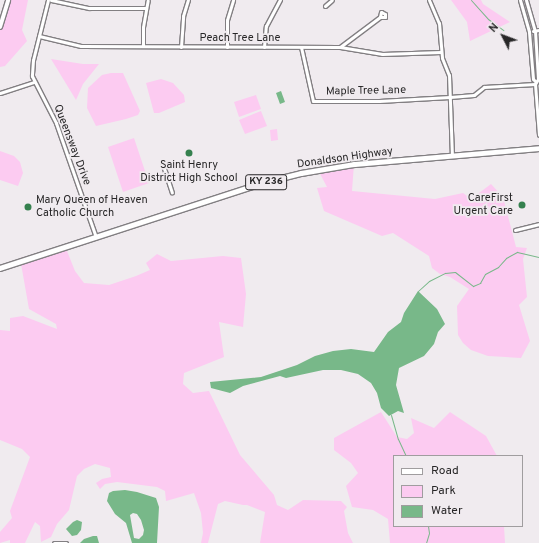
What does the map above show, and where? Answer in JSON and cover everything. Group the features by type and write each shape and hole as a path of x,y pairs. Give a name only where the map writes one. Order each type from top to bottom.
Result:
{"main road":[{"path":"0,27 8,0"},
{"name":"Donaldson Highway","path":"0,268 265,182 295,174 337,166 539,148"}],"street":[{"name":"Queensway Drive","path":"48,0 32,66 34,82 56,123 96,237"},
{"path":"51,0 89,8 146,8"},
{"path":"143,46 142,27 148,0"},
{"path":"181,47 182,16 188,0"},
{"path":"227,47 227,20 233,0"},
{"path":"264,47 266,26 280,0"},
{"path":"325,6 332,0"},
{"path":"429,0 439,23 441,52 449,75 452,155"},
{"path":"520,0 529,32 539,135"},
{"path":"526,0 535,31 538,79 535,83"},
{"path":"340,47 380,17"},
{"path":"529,32 539,30"},
{"name":"Peach Tree Lane","path":"39,36 81,46 340,47 382,54 441,52"},
{"name":"Maple Tree Lane","path":"301,47 313,101 379,101 450,97"},
{"path":"0,93 34,82"},
{"path":"450,97 474,95 484,87 535,83"},
{"path":"162,162 172,192"},
{"path":"515,230 539,224"},
{"path":"54,543 66,543"}],"green space":[{"path":"8,0 28,0 22,30 27,41 5,66 0,67 0,27"},
{"path":"451,0 481,0 483,4 510,22 470,41 467,22"},
{"path":"51,59 83,64 99,64 83,84 76,100"},
{"path":"123,73 140,111 138,115 96,126 87,108 88,88 102,75"},
{"path":"161,79 173,83 184,95 185,102 159,113 154,113 146,83"},
{"path":"256,95 261,109 239,117 234,102"},
{"path":"261,111 267,126 245,134 239,120"},
{"path":"277,129 278,140 271,141 270,130"},
{"path":"134,138 149,183 123,192 108,147"},
{"path":"0,151 14,156 20,162 23,173 18,186 0,180"},
{"path":"354,164 352,191 435,199 463,193 471,199 491,184 503,197 516,247 527,248 523,259 527,297 519,305 530,341 521,358 488,356 471,350 463,343 458,335 457,306 469,289 450,277 440,274 432,268 429,256 393,233 382,236 324,211 317,188 327,187 318,170"},
{"path":"65,246 75,271 84,283 109,285 150,270 146,263 157,254 171,261 223,256 241,258 246,294 243,327 219,322 224,357 184,373 183,384 193,393 209,391 240,455 274,495 277,505 288,510 303,500 341,501 347,507 344,511 348,533 353,543 260,543 265,512 247,505 225,501 218,504 208,543 201,543 203,533 201,513 194,493 166,501 165,491 157,487 117,482 105,484 100,489 96,483 102,479 111,477 110,468 95,464 84,469 77,476 69,510 57,524 51,537 41,542 40,526 35,522 25,543 10,543 10,540 0,543 0,532 12,518 10,511 30,457 22,449 0,440 0,330 10,331 10,318 23,316 57,329 56,324 29,309 20,258"},
{"path":"381,412 397,437 407,439 414,433 411,418 434,428 450,412 486,436 496,455 393,455 393,527 504,527 505,543 390,543 388,519 373,510 352,507 346,486 358,473 351,463 334,450 334,438"}],"water":[{"path":"281,91 285,102 280,104 276,93"},
{"path":"418,291 437,309 445,324 438,332 434,344 424,356 399,368 396,385 404,413 398,411 389,416 381,408 377,393 371,383 358,374 341,370 323,370 286,378 280,376 243,386 230,393 211,388 210,382 261,377 297,365 315,356 333,351 351,349 374,352 388,332 401,322 404,313"},
{"path":"125,490 156,498 159,507 157,543 132,543 126,523 115,514 107,501 109,493 113,491","holes":["133,513 137,514 141,520 144,530 143,535 139,539 134,538 130,515"]},
{"path":"77,520 82,522 81,530 77,535 72,536 66,529"},
{"path":"97,536 99,543 80,543 84,539"}],"waterway":[{"path":"471,0 488,19 503,30"},
{"path":"418,291 429,281 445,273 455,272 473,286 480,283 485,274 498,267 506,258 517,252 539,257"},
{"path":"391,415 398,439 406,455"},
{"path":"426,543 429,533 428,527"}],"place":[{"name":"Saint Henry District High School","path":"189,153"},
{"name":"CareFirst Urgent Care","path":"522,205"},
{"name":"Mary Queen of Heaven Catholic Church","path":"28,207"}]}
